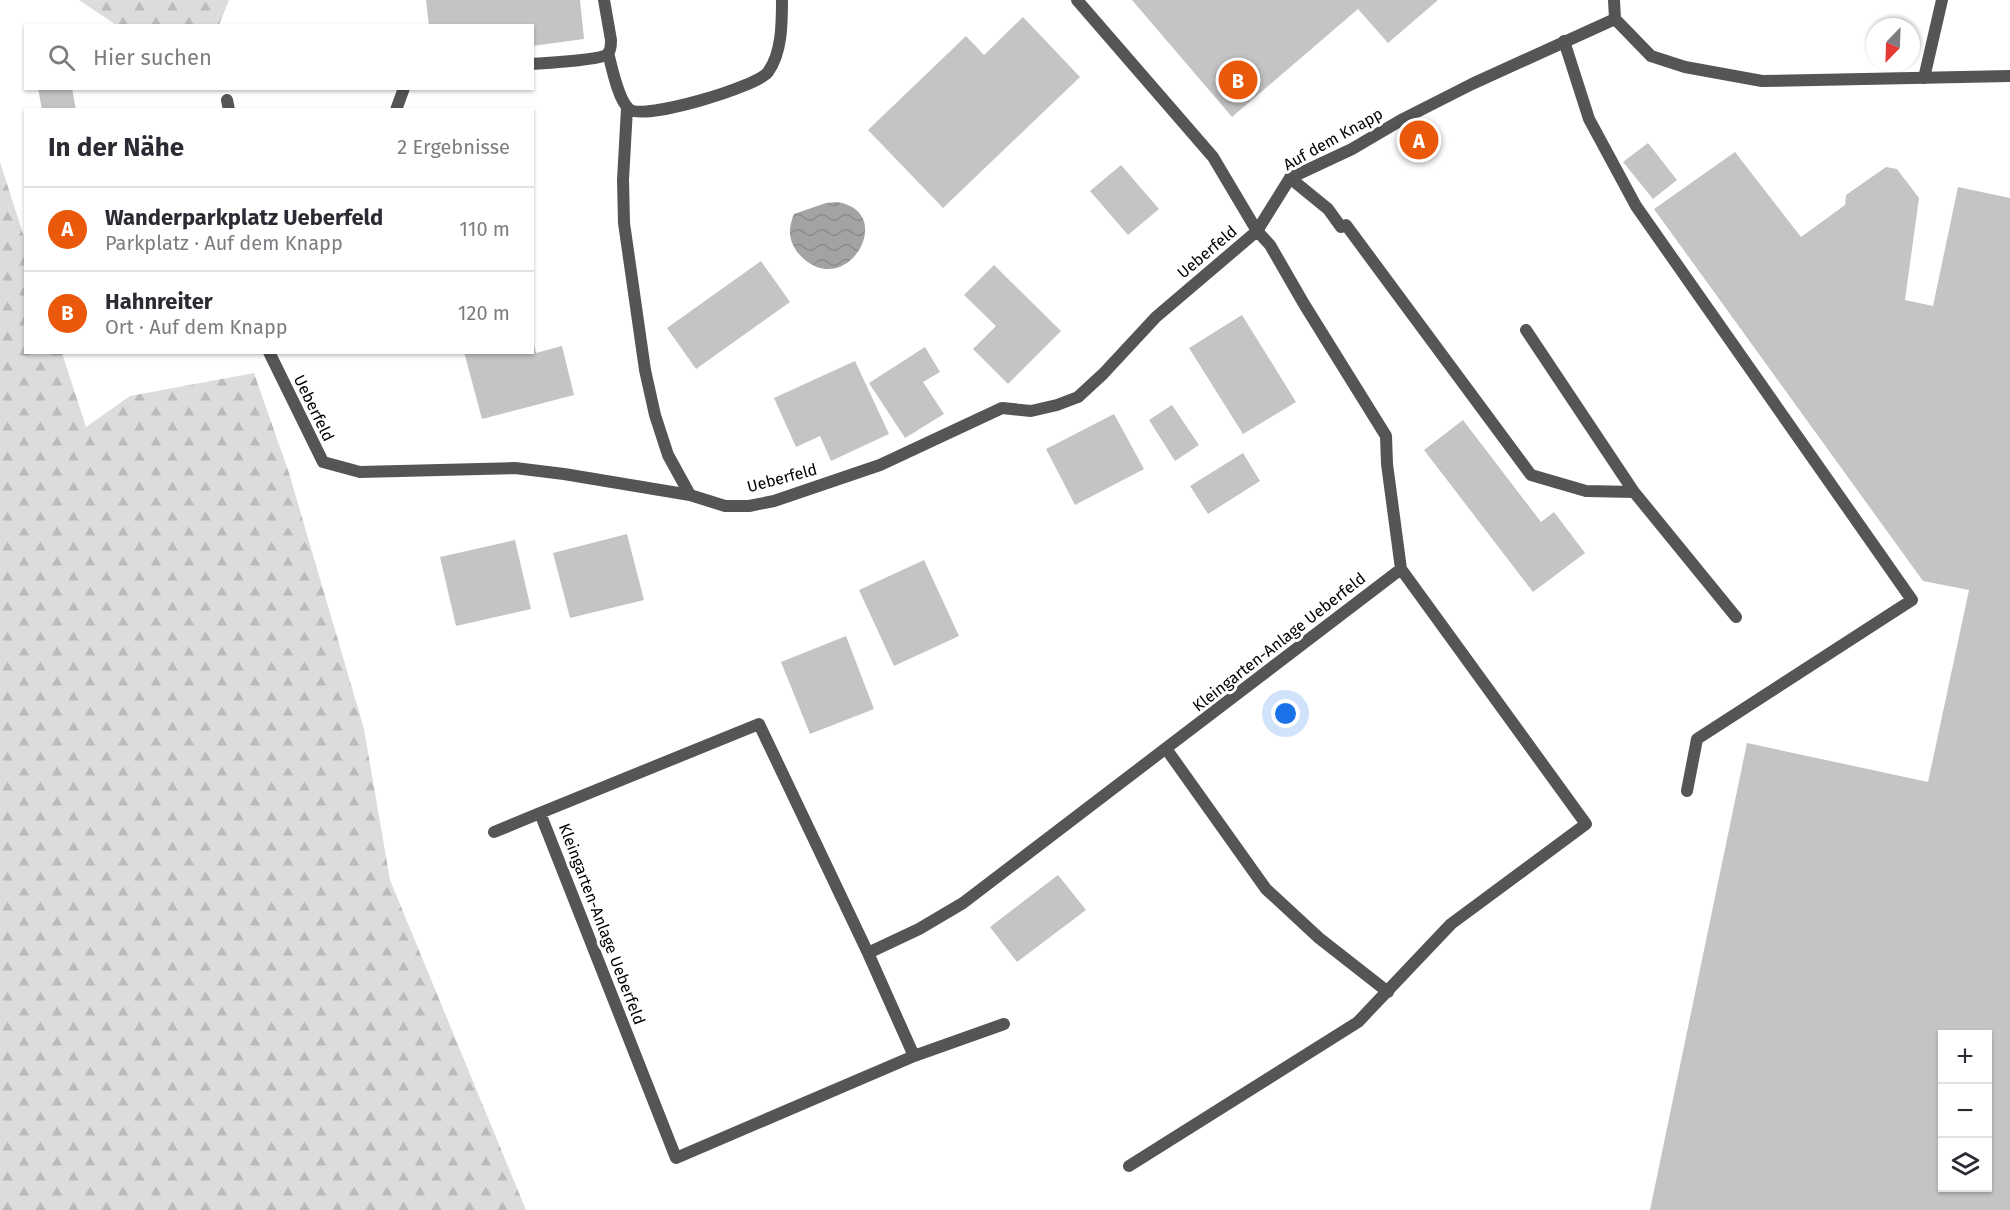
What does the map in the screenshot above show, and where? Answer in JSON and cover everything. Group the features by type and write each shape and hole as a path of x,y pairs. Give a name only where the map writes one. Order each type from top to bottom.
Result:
{"street":[{"path":"534,64 605,56 611,47 611,40 604,0"},
{"path":"627,108 635,113 647,112 694,102 752,84 767,74 774,61 782,24 782,0"},
{"path":"1077,0 1213,157 1257,231 1270,245 1386,436 1387,464 1401,569 1586,824 1451,924 1358,1022 1129,1166"},
{"path":"1614,0 1615,19 1651,56 1686,67 1762,81 2010,76"},
{"path":"1924,78 1942,0"},
{"name":"Auf dem Knapp","path":"1257,231 1290,178 1352,149 1403,119 1472,84 1615,19"},
{"path":"1564,41 1589,119 1636,206 1912,600 1697,739 1686,791"},
{"path":"608,53 627,108 623,180 624,223 645,370 655,415 668,455 690,495"},
{"path":"397,108 403,90"},
{"path":"1290,178 1328,209 1341,227 1346,225 1532,476 1586,491 1634,492"},
{"name":"Ueberfeld","path":"270,354 323,462 360,472 515,468 690,495 726,506 748,506 774,501 880,465 1002,408 1031,411 1078,397 1103,374 1156,317 1257,231"},
{"path":"1526,330 1634,492 1736,617"},
{"name":"Kleingarten-Anlage Ueberfeld","path":"868,954 919,929 963,903 1167,750 1401,569"},
{"name":"Kleingarten-Anlage Ueberfeld","path":"759,724 868,954 914,1056 676,1158 540,813 759,724"},
{"path":"1167,750 1266,889 1319,938 1388,992"},
{"path":"494,832 540,813"},
{"path":"914,1056 1004,1024"}],"green space":[{"path":"79,0 229,0 219,24 115,24"},
{"path":"0,162 24,237 24,354 62,354 86,427 130,396 254,373 289,473 364,729 390,880 526,1210 0,1210"}],"water":[{"path":"837,202 855,209 864,222 864,237 858,251 847,263 832,269 815,266 798,253 792,243 790,229 792,219 794,214 826,203"}],"building":[{"path":"426,0 580,0 584,39 534,46 534,24 429,24"},
{"path":"1132,0 1438,0 1388,43 1358,9 1232,117"},
{"path":"1023,17 1080,77 943,208 868,130 966,36 984,55"},
{"path":"38,90 72,90 76,108 42,108"},
{"path":"1648,143 1677,180 1653,199 1623,162"},
{"path":"1735,152 1801,237 1845,205 1846,195 1886,167 1897,169 1919,198 1905,300 1933,306 1958,187 2010,198 2010,1210 1650,1210 1747,743 1928,782 1969,590 1923,581 1654,209"},
{"path":"1121,165 1159,209 1128,235 1090,191"},
{"path":"761,261 790,302 696,369 667,328"},
{"path":"994,265 1061,331 1008,384 973,349 996,326 964,295"},
{"path":"1242,315 1296,402 1243,434 1189,348"},
{"path":"534,345 536,353 562,346 574,395 482,419 465,354 534,354"},
{"path":"925,347 940,372 923,382 944,414 905,438 869,383"},
{"path":"855,361 889,434 831,461 820,436 796,447 774,398"},
{"path":"1172,405 1199,445 1175,461 1149,420"},
{"path":"1114,414 1144,469 1075,505 1046,449"},
{"path":"1463,420 1541,522 1554,512 1585,553 1533,592 1424,450"},
{"path":"1243,453 1260,481 1208,514 1190,486"},
{"path":"627,534 644,600 570,618 553,553"},
{"path":"515,540 531,609 456,626 440,557"},
{"path":"924,560 959,636 894,666 859,590"},
{"path":"846,636 874,709 810,734 781,662"},
{"path":"1058,875 1086,910 1017,962 990,927"}],"place":[{"name":"Hahnreiter","path":"1238,80"},
{"name":"Wanderparkplatz Ueberfeld","path":"1419,140"}]}
